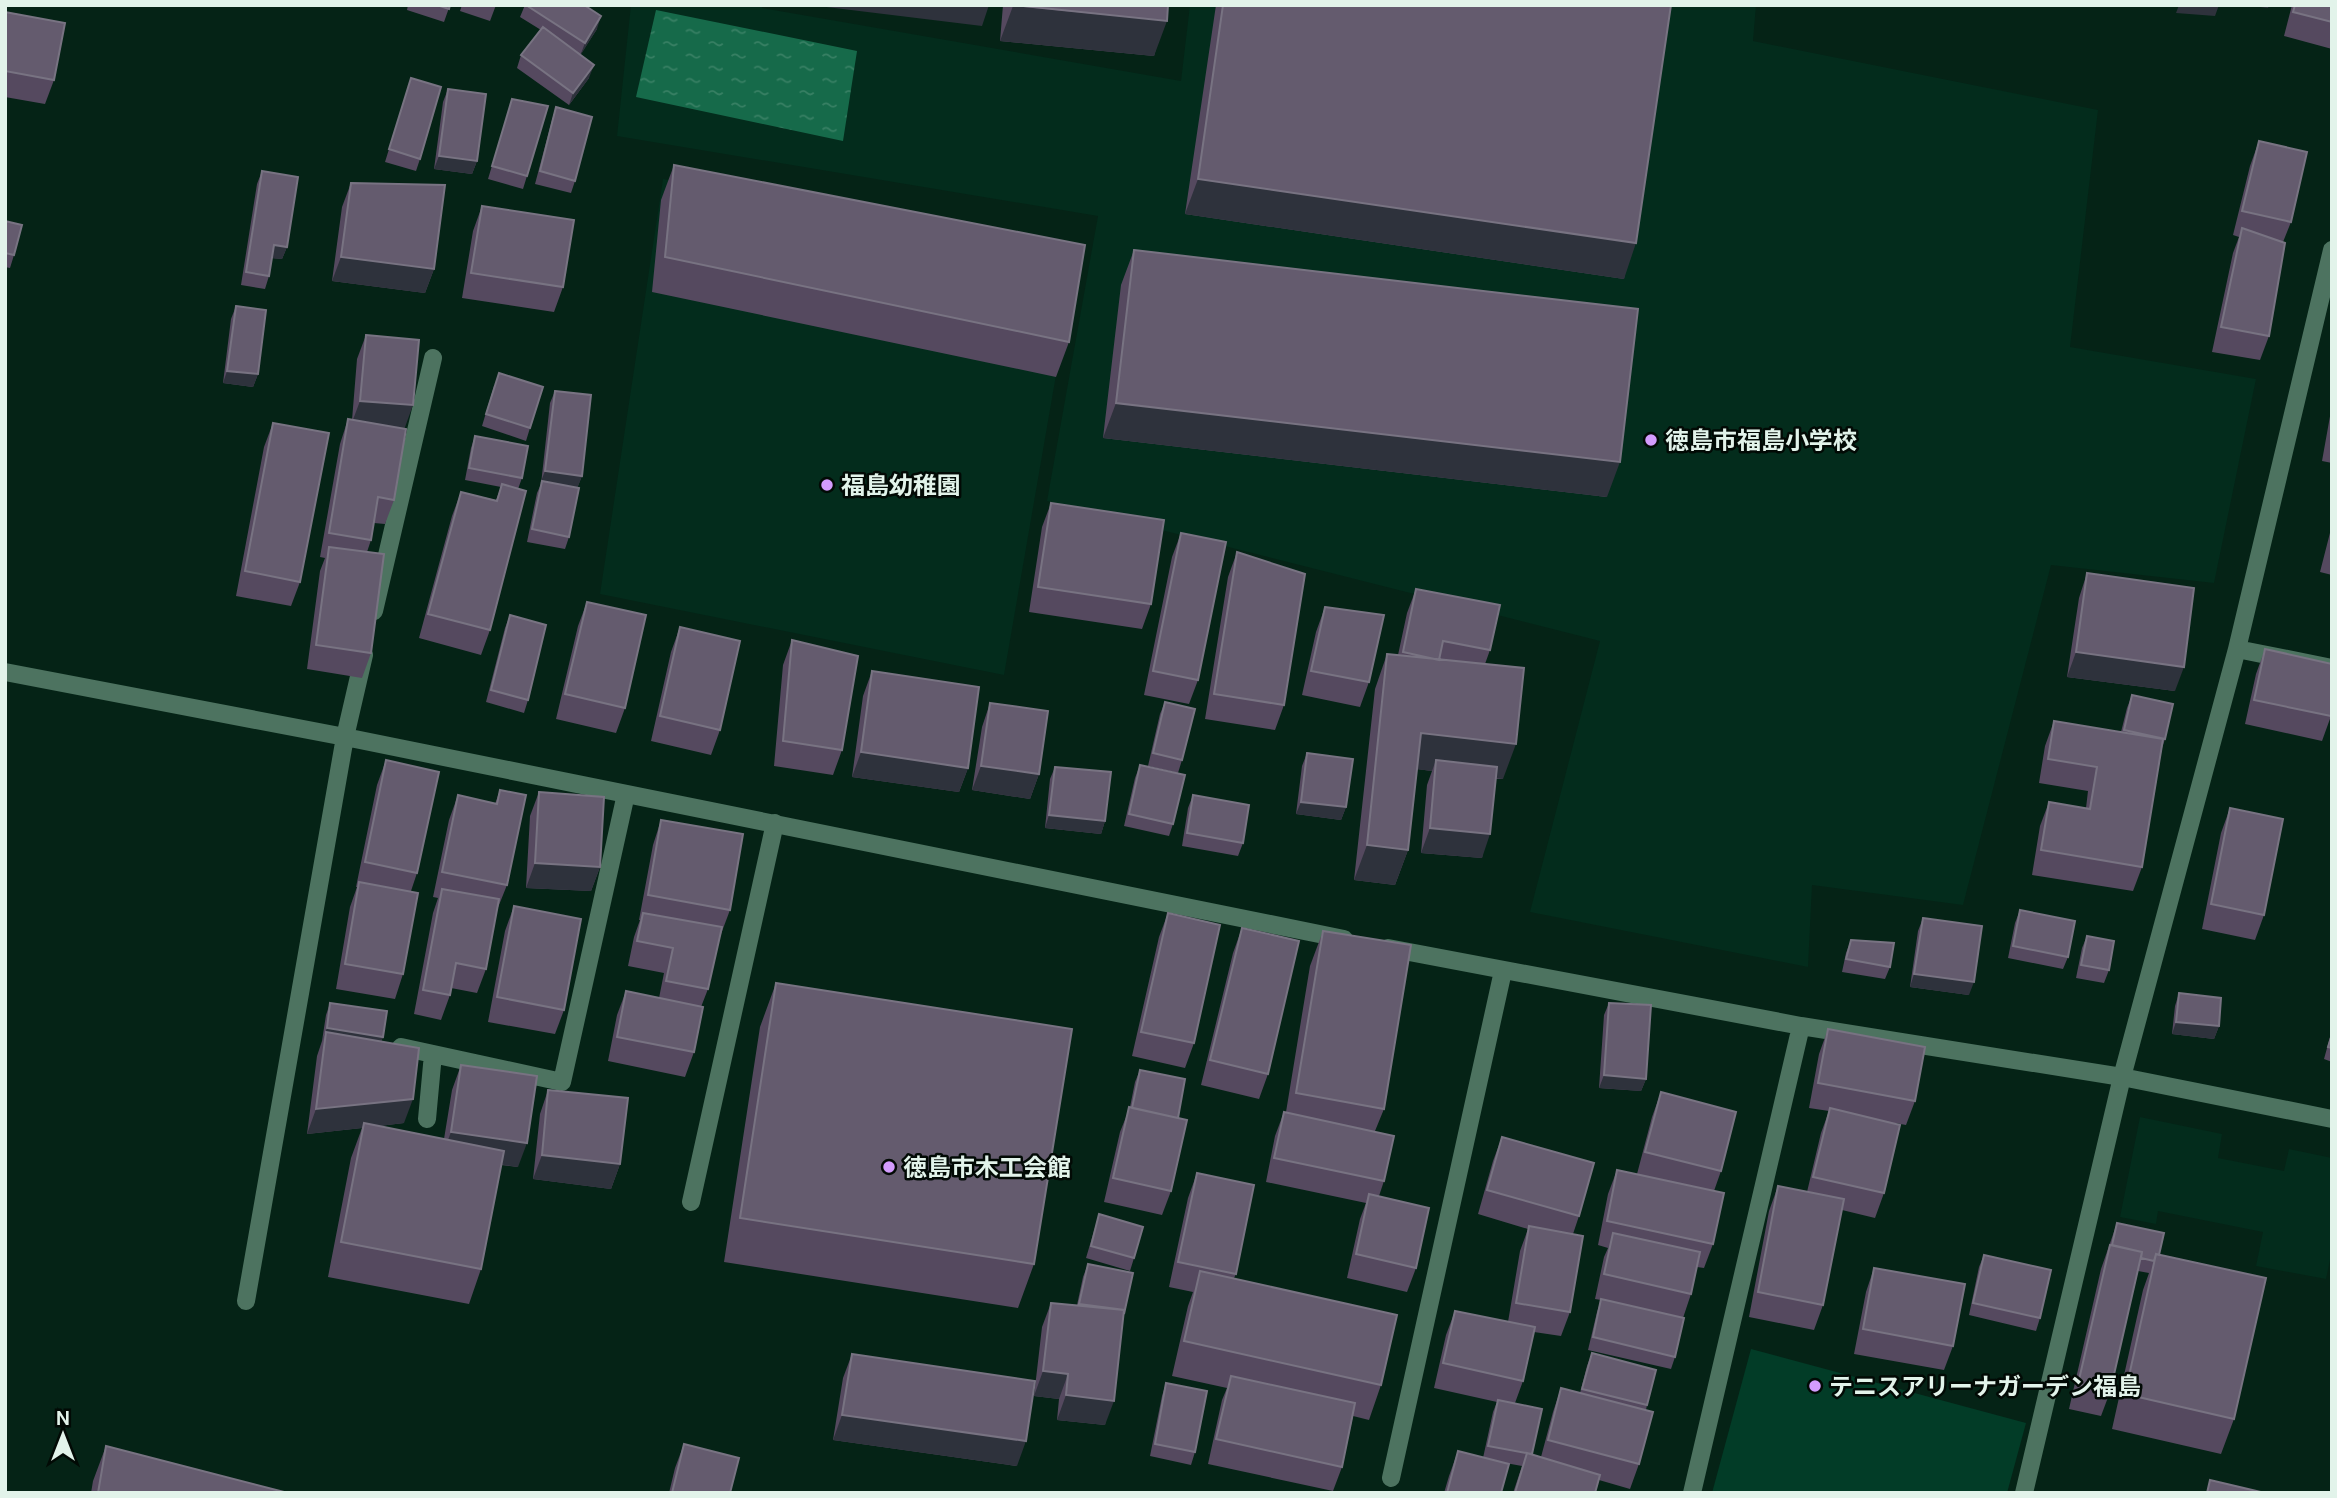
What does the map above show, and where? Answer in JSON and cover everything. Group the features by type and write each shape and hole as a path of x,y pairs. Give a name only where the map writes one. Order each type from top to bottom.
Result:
{"street":[{"path":"2024,1493 2122,1077 2237,649 2332,250"},
{"path":"246,1301 345,737 433,358"},
{"path":"2237,649 2332,668"},
{"path":"5,671 1503,971 1801,1026 2122,1077 2332,1119"},
{"path":"401,1047 562,1082 626,794"},
{"path":"691,1202 775,824"},
{"path":"1391,1478 1503,971"},
{"path":"1692,1493 1801,1026"},
{"path":"426,1119 433,1054"}],"shaded area":[{"name":"徳島市福島小学校","path":"631,5 762,5 762,8 1181,81 1190,5 1756,5 1753,41 2098,110 2070,347 2256,379 2214,583 2051,565 1963,905 1812,885 1808,967 1530,912 1600,641 1047,501 1098,216 617,136"},
{"name":"福島幼稚園","path":"663,179 1077,254 1004,675 600,594"},
{"path":"2140,1117 2222,1134 2218,1158 2284,1171 2289,1149 2332,1158 2332,1250 2326,1279 2256,1266 2263,1232 2158,1211 2156,1224 2120,1217"},
{"name":"テニスアリーナガーデン福島","path":"1751,1349 2026,1423 2007,1493 1712,1493"}],"water":[{"path":"656,10 857,51 843,141 636,97"}],"building":[{"path":"526,5 584,5 601,16 585,43"},
{"path":"1013,5 1168,5 1167,21"},
{"path":"1223,5 1671,5 1636,243 1198,179"},
{"path":"2295,5 2332,5 2332,22 2293,12"},
{"path":"5,12 65,23 54,80 5,71"},
{"path":"543,27 594,65 573,93 521,55"},
{"path":"411,78 441,87 420,159 389,149"},
{"path":"448,89 486,94 477,161 439,156"},
{"path":"512,99 548,106 527,176 492,166"},
{"path":"556,107 592,117 575,181 540,171"},
{"path":"2259,141 2307,152 2291,222 2242,211"},
{"path":"674,165 1085,245 1069,342 665,257"},
{"path":"262,171 298,177 287,247 274,245 269,276 246,272"},
{"path":"351,183 445,185 434,269 341,257"},
{"path":"482,206 574,220 563,287 471,273"},
{"path":"5,221 22,225 14,255 5,253"},
{"path":"2242,228 2285,243 2269,336 2221,327"},
{"path":"1134,250 1638,309 1620,462 1116,403"},
{"path":"236,306 266,310 258,374 227,371"},
{"path":"366,335 419,340 413,405 360,401"},
{"path":"499,373 543,387 530,428 486,414"},
{"path":"555,391 591,395 582,476 545,471"},
{"path":"348,419 406,429 394,500 378,497 371,540 329,533"},
{"path":"273,423 329,433 300,582 245,571"},
{"path":"475,436 528,446 522,478 469,468"},
{"path":"542,481 579,488 569,537 532,529"},
{"path":"502,484 526,491 490,630 428,614 461,492 497,501"},
{"path":"1051,503 1164,520 1151,604 1038,587"},
{"path":"1181,533 1226,542 1198,680 1153,671"},
{"path":"329,547 384,554 371,653 316,645"},
{"path":"1237,552 1305,574 1284,705 1214,694"},
{"path":"2087,573 2194,588 2184,667 2076,652"},
{"path":"1416,589 1500,605 1490,650 1443,641 1439,660 1403,652"},
{"path":"587,602 646,615 625,708 565,694"},
{"path":"1325,607 1384,615 1369,682 1311,671"},
{"path":"510,615 546,625 528,700 491,690"},
{"path":"680,627 740,641 720,730 660,716"},
{"path":"792,640 858,656 842,750 783,741"},
{"path":"2265,649 2332,664 2331,716 2254,700"},
{"path":"1387,654 1524,668 1516,744 1421,733 1408,850 1367,845"},
{"path":"872,671 979,687 968,768 861,752"},
{"path":"2132,695 2173,704 2165,739 2124,730"},
{"path":"1165,702 1195,709 1182,760 1153,753"},
{"path":"990,703 1048,711 1039,774 981,766"},
{"path":"2054,721 2163,739 2142,867 2041,850 2049,802 2090,809 2097,767 2048,759"},
{"path":"1307,753 1353,759 1346,807 1301,802"},
{"path":"386,760 439,772 417,873 365,862"},
{"path":"1436,760 1497,767 1490,834 1430,828"},
{"path":"1140,765 1185,775 1173,824 1129,814"},
{"path":"1055,767 1111,772 1105,821 1049,815"},
{"path":"500,790 526,795 507,885 442,872 458,795 497,804"},
{"path":"539,792 604,797 600,867 535,863"},
{"path":"1193,795 1249,805 1243,843 1187,833"},
{"path":"2230,808 2283,819 2264,915 2211,904"},
{"path":"661,820 743,834 730,910 648,895"},
{"path":"359,882 418,893 403,974 345,964"},
{"path":"442,889 499,899 486,969 456,963 450,995 423,990"},
{"path":"514,906 581,919 564,1010 497,997"},
{"path":"2020,910 2075,921 2068,957 2013,946"},
{"path":"643,913 722,927 708,989 666,981 673,948 637,941"},
{"path":"1168,913 1220,925 1194,1043 1141,1032"},
{"path":"1923,918 1982,926 1974,982 1914,974"},
{"path":"1242,928 1299,941 1268,1074 1210,1060"},
{"path":"1323,931 1411,945 1384,1109 1296,1093"},
{"path":"2087,936 2114,941 2109,970 2081,965"},
{"path":"1851,940 1894,943 1890,967 1846,959"},
{"name":"徳島市木工会館","path":"776,983 1072,1029 1034,1264 740,1218"},
{"path":"626,991 703,1007 694,1052 617,1037"},
{"path":"2179,993 2221,998 2219,1026 2176,1022"},
{"path":"330,1003 387,1011 383,1037 327,1028"},
{"path":"1609,1003 1651,1005 1646,1079 1604,1075"},
{"path":"1828,1029 1925,1047 1915,1101 1818,1083"},
{"path":"326,1032 419,1048 413,1099 316,1109"},
{"path":"461,1065 537,1076 527,1143 451,1132"},
{"path":"1140,1070 1185,1079 1178,1118 1132,1108"},
{"path":"548,1090 628,1098 620,1164 542,1155"},
{"path":"1661,1092 1736,1112 1721,1171 1645,1152"},
{"path":"1129,1107 1187,1120 1171,1191 1113,1178"},
{"path":"1830,1108 1900,1125 1884,1193 1813,1177"},
{"path":"1284,1112 1394,1136 1384,1181 1274,1158"},
{"path":"364,1123 504,1151 481,1269 341,1242"},
{"path":"1502,1137 1594,1163 1579,1216 1487,1190"},
{"path":"1617,1170 1724,1193 1713,1244 1607,1221"},
{"path":"1197,1173 1254,1185 1236,1274 1178,1262"},
{"path":"1778,1186 1844,1199 1823,1305 1758,1292"},
{"path":"1369,1194 1429,1208 1416,1268 1356,1254"},
{"path":"1099,1214 1143,1227 1134,1258 1091,1246"},
{"path":"2117,1223 2164,1233 2159,1255 2156,1254 2154,1261 2141,1258 2142,1252 2112,1245"},
{"path":"1529,1226 1583,1236 1570,1312 1516,1303"},
{"path":"1613,1233 1700,1252 1691,1294 1604,1274"},
{"path":"2110,1245 2142,1252 2110,1392 2078,1384"},
{"path":"2156,1254 2266,1278 2234,1419 2125,1394"},
{"path":"1984,1255 2051,1270 2040,1318 1973,1303"},
{"path":"1088,1264 1133,1273 1124,1314 1124,1310 1079,1304"},
{"path":"1874,1268 1965,1284 1953,1346 1863,1329"},
{"path":"1200,1271 1397,1315 1381,1385 1184,1341"},
{"path":"1601,1299 1684,1318 1675,1357 1593,1337"},
{"path":"1051,1303 1124,1310 1114,1401 1066,1395 1068,1374 1043,1371"},
{"path":"1455,1311 1535,1327 1523,1381 1443,1363"},
{"path":"1592,1353 1656,1370 1647,1405 1582,1389"},
{"path":"852,1354 1035,1381 1026,1441 842,1415"},
{"path":"1231,1376 1355,1403 1342,1467 1216,1439"},
{"path":"1166,1383 1207,1391 1195,1452 1155,1444"},
{"path":"1561,1388 1653,1412 1639,1464 1548,1440"},
{"path":"1498,1400 1542,1409 1532,1454 1488,1446"},
{"path":"684,1444 739,1458 730,1493 672,1493"},
{"path":"106,1446 288,1493 98,1493"},
{"path":"1458,1451 1509,1464 1501,1493 1447,1493"},
{"path":"1527,1453 1600,1475 1595,1493 1515,1493"},
{"path":"2210,1480 2265,1493 2207,1493"}],"place":[{"name":"徳島市福島小学校","path":"1651,440"},
{"name":"福島幼稚園","path":"827,485"},
{"name":"徳島市木工会館","path":"889,1167"},
{"name":"テニスアリーナガーデン福島","path":"1815,1386"}]}
